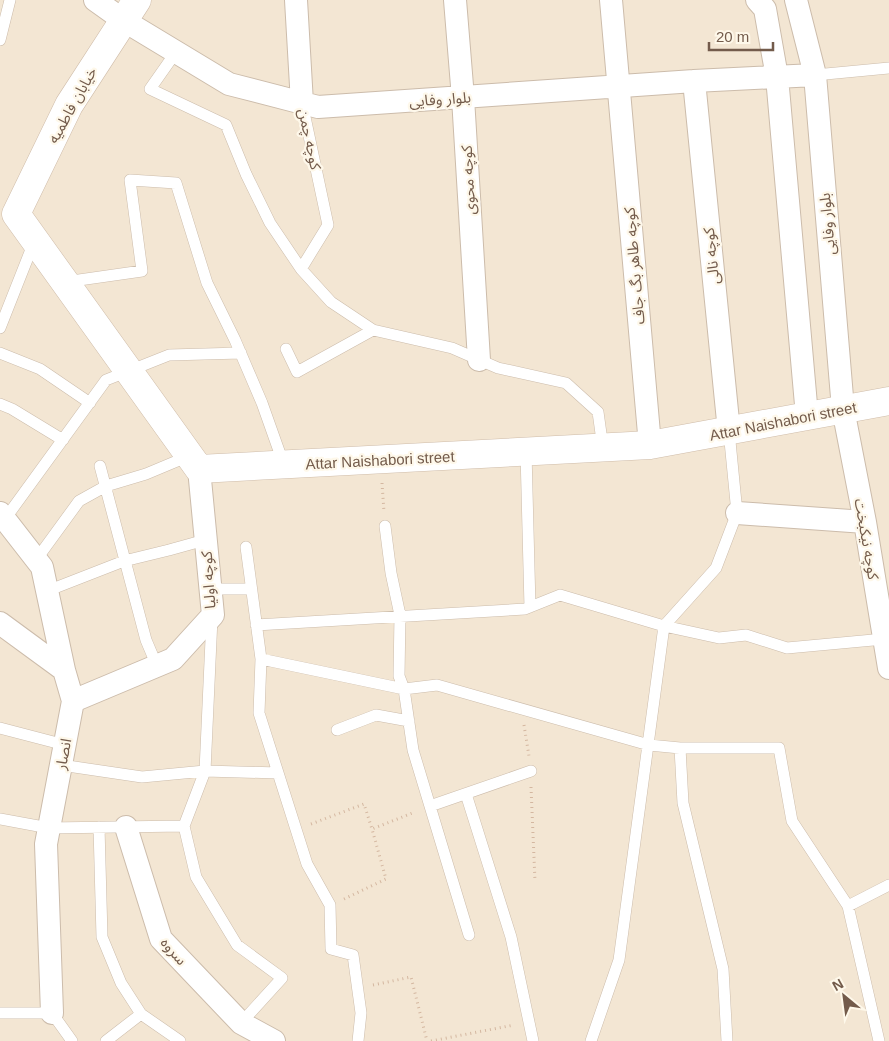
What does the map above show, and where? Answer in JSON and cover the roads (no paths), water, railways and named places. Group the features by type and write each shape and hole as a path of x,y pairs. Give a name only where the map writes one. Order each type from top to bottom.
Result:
{"street":[{"name":"بلوار وفایی","path":"95,0 130,10 176,52 229,84 318,107 618,88 694,81 814,75 843,409"},
{"name":"کوچه چمن","path":"296,0 302,103"},
{"name":"کوچه محوی","path":"456,0 479,360"},
{"name":"کوچه طاهر بگ جاف","path":"611,0 650,445"},
{"path":"757,0 764,9 777,77 807,416"},
{"path":"796,0 814,75"},
{"name":"خیابان فاطمیه","path":"8,211 69,104 130,10"},
{"name":"کوچه نالی","path":"694,81 729,431"},
{"path":"8,211 35,240 194,462"},
{"name":"Attar Naishabori street","path":"194,462 284,465 650,445 889,401"},
{"name":"کوچه نیکبخت","path":"843,409 865,522 882,583 884,639 889,668"},
{"name":"کوچه اولیا","path":"73,701 173,659 212,615 205,540 194,462"},
{"path":"736,513 865,522"},
{"name":"انصار","path":"3,516 42,568 64,670 73,701 46,844 52,1013"},
{"path":"0,623 64,670"},
{"name":"سروه","path":"126,827 161,939 240,1023 274,1041"}],"lane":[{"path":"0,40 10,0"},
{"path":"176,52 150,89 226,124 246,174 270,222 301,269 331,302 373,330 452,348 498,368 566,383 598,412 603,448"},
{"path":"814,75 889,68"},
{"name":"کوچه چمن","path":"301,269 328,225 302,103"},
{"path":"64,282 142,271 130,180 176,183 207,283 241,353 262,403 284,465"},
{"path":"0,328 35,240"},
{"path":"286,349 297,372 373,330"},
{"path":"0,353 40,370 90,402"},
{"path":"3,516 63,440 106,380 169,355 241,353"},
{"path":"0,404 12,409 63,440"},
{"path":"591,1041 619,960 664,626 716,568 736,513 729,431"},
{"path":"526,452 530,607"},
{"path":"36,560 79,501 106,486 194,462"},
{"path":"100,466 146,640 157,666"},
{"path":"385,526 391,574 400,616 399,676 404,689 413,750 469,935"},
{"path":"47,591 124,561 205,540"},
{"path":"246,547 261,659 259,713 306,864 330,905 331,949 353,955 361,1013 358,1041"},
{"path":"210,589 251,589"},
{"path":"256,625 525,608 560,595 664,626 719,638 746,634 787,648 884,639"},
{"path":"212,615 205,771 184,826 196,878 237,945 282,978 240,1023"},
{"path":"261,659 404,689 437,685 649,745 680,748 779,748 792,821 848,906 879,1041"},
{"path":"337,730 376,715 409,720"},
{"path":"0,728 63,755 142,777 205,771 278,773"},
{"path":"680,748 683,803 723,969 726,1041"},
{"path":"430,806 531,771"},
{"path":"466,794 511,937 532,1041"},
{"path":"0,819 49,828 184,826"},
{"path":"99,827 102,937 121,983 141,1014 180,1041"},
{"path":"848,906 889,885"},
{"path":"0,1013 52,1013 72,1041"},
{"path":"106,1041 141,1014"}]}
